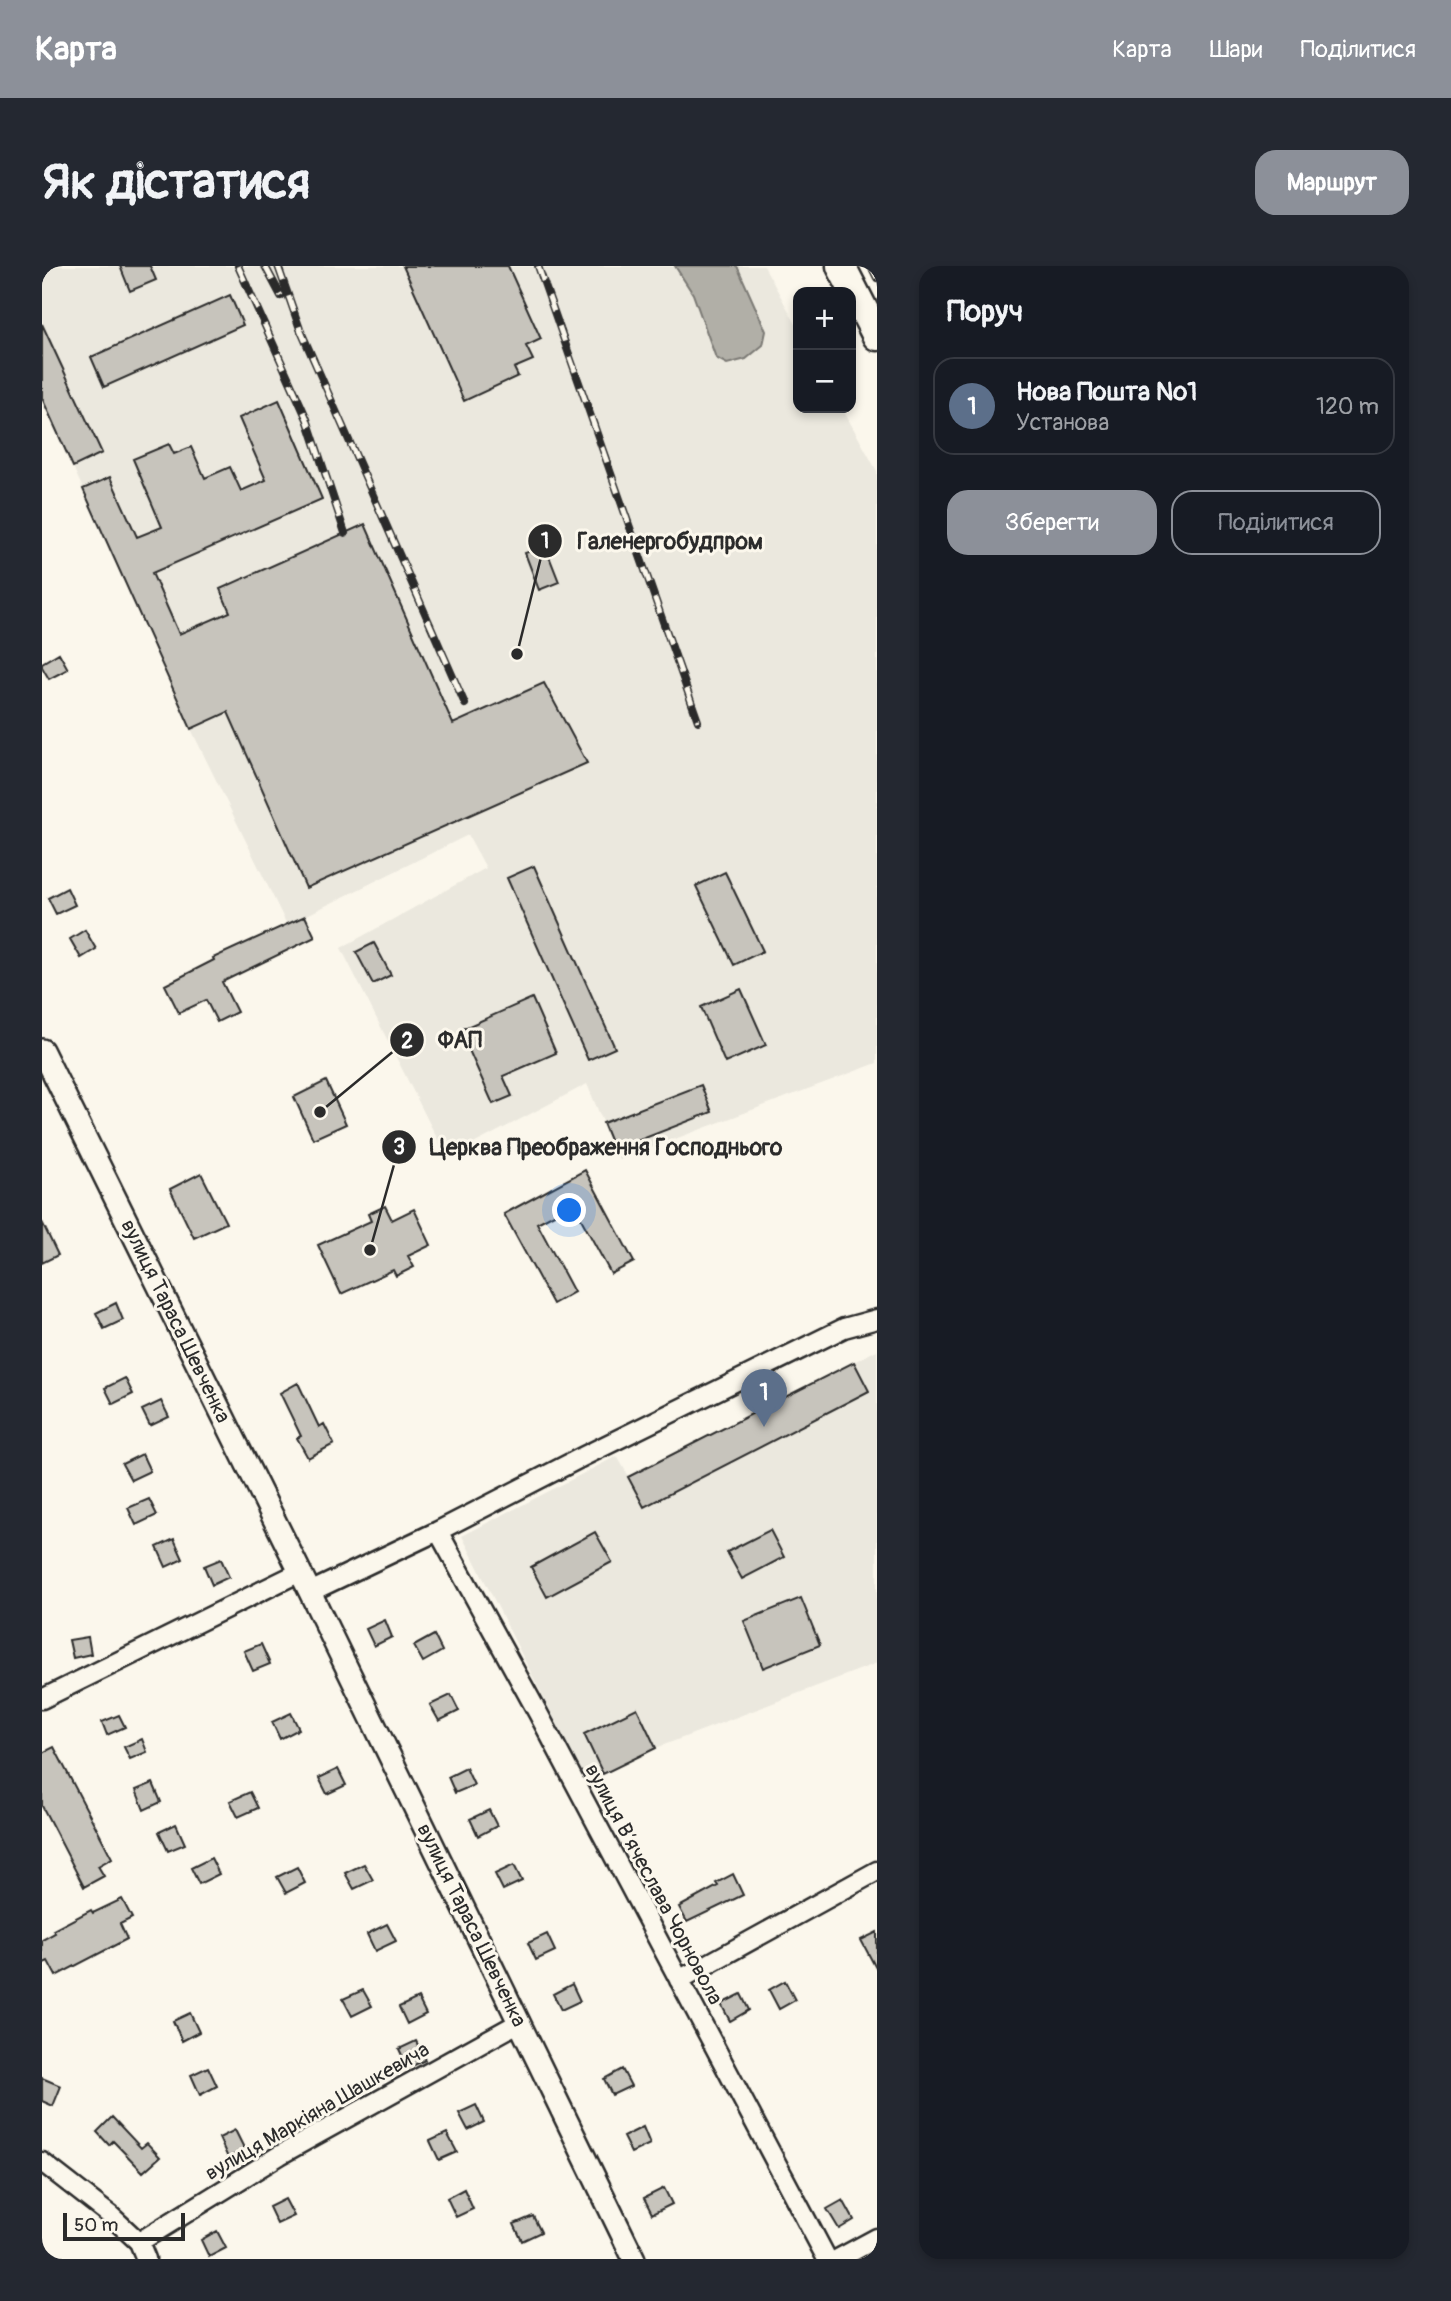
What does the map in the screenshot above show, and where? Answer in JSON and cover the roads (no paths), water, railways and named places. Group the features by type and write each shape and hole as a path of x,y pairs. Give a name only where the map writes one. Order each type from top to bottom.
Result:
{"highway":[{"path":"841,266 877,336"}],"street":[{"name":"вулиця Тараса Шевченка","path":"42,1050 310,1592 634,2259"},
{"path":"310,1592 844,1328 877,1319"},
{"name":"вулиця Вʼячеслава Чорновола","path":"438,1531 538,1713 827,2259"},
{"path":"42,1699 300,1573"},
{"path":"679,1980 877,1871"},
{"name":"вулиця Маркіяна Шашкевича","path":"42,2162 110,2215 142,2251 280,2155 520,2022"},
{"path":"838,2259 877,2238"}],"railway":[{"path":"238,266 307,419 345,533"},
{"path":"265,266 281,296"},
{"path":"278,266 300,329 465,704"},
{"path":"538,266 698,721"},
{"path":"871,266 877,278"}],"place":[{"name":"Галенергобудпром","path":"517,654"},
{"name":"ФАП","path":"320,1112"},
{"name":"Церква Преображення Господнього","path":"370,1250"},
{"name":"Нова Пошта №1","path":"764,1427"}]}
